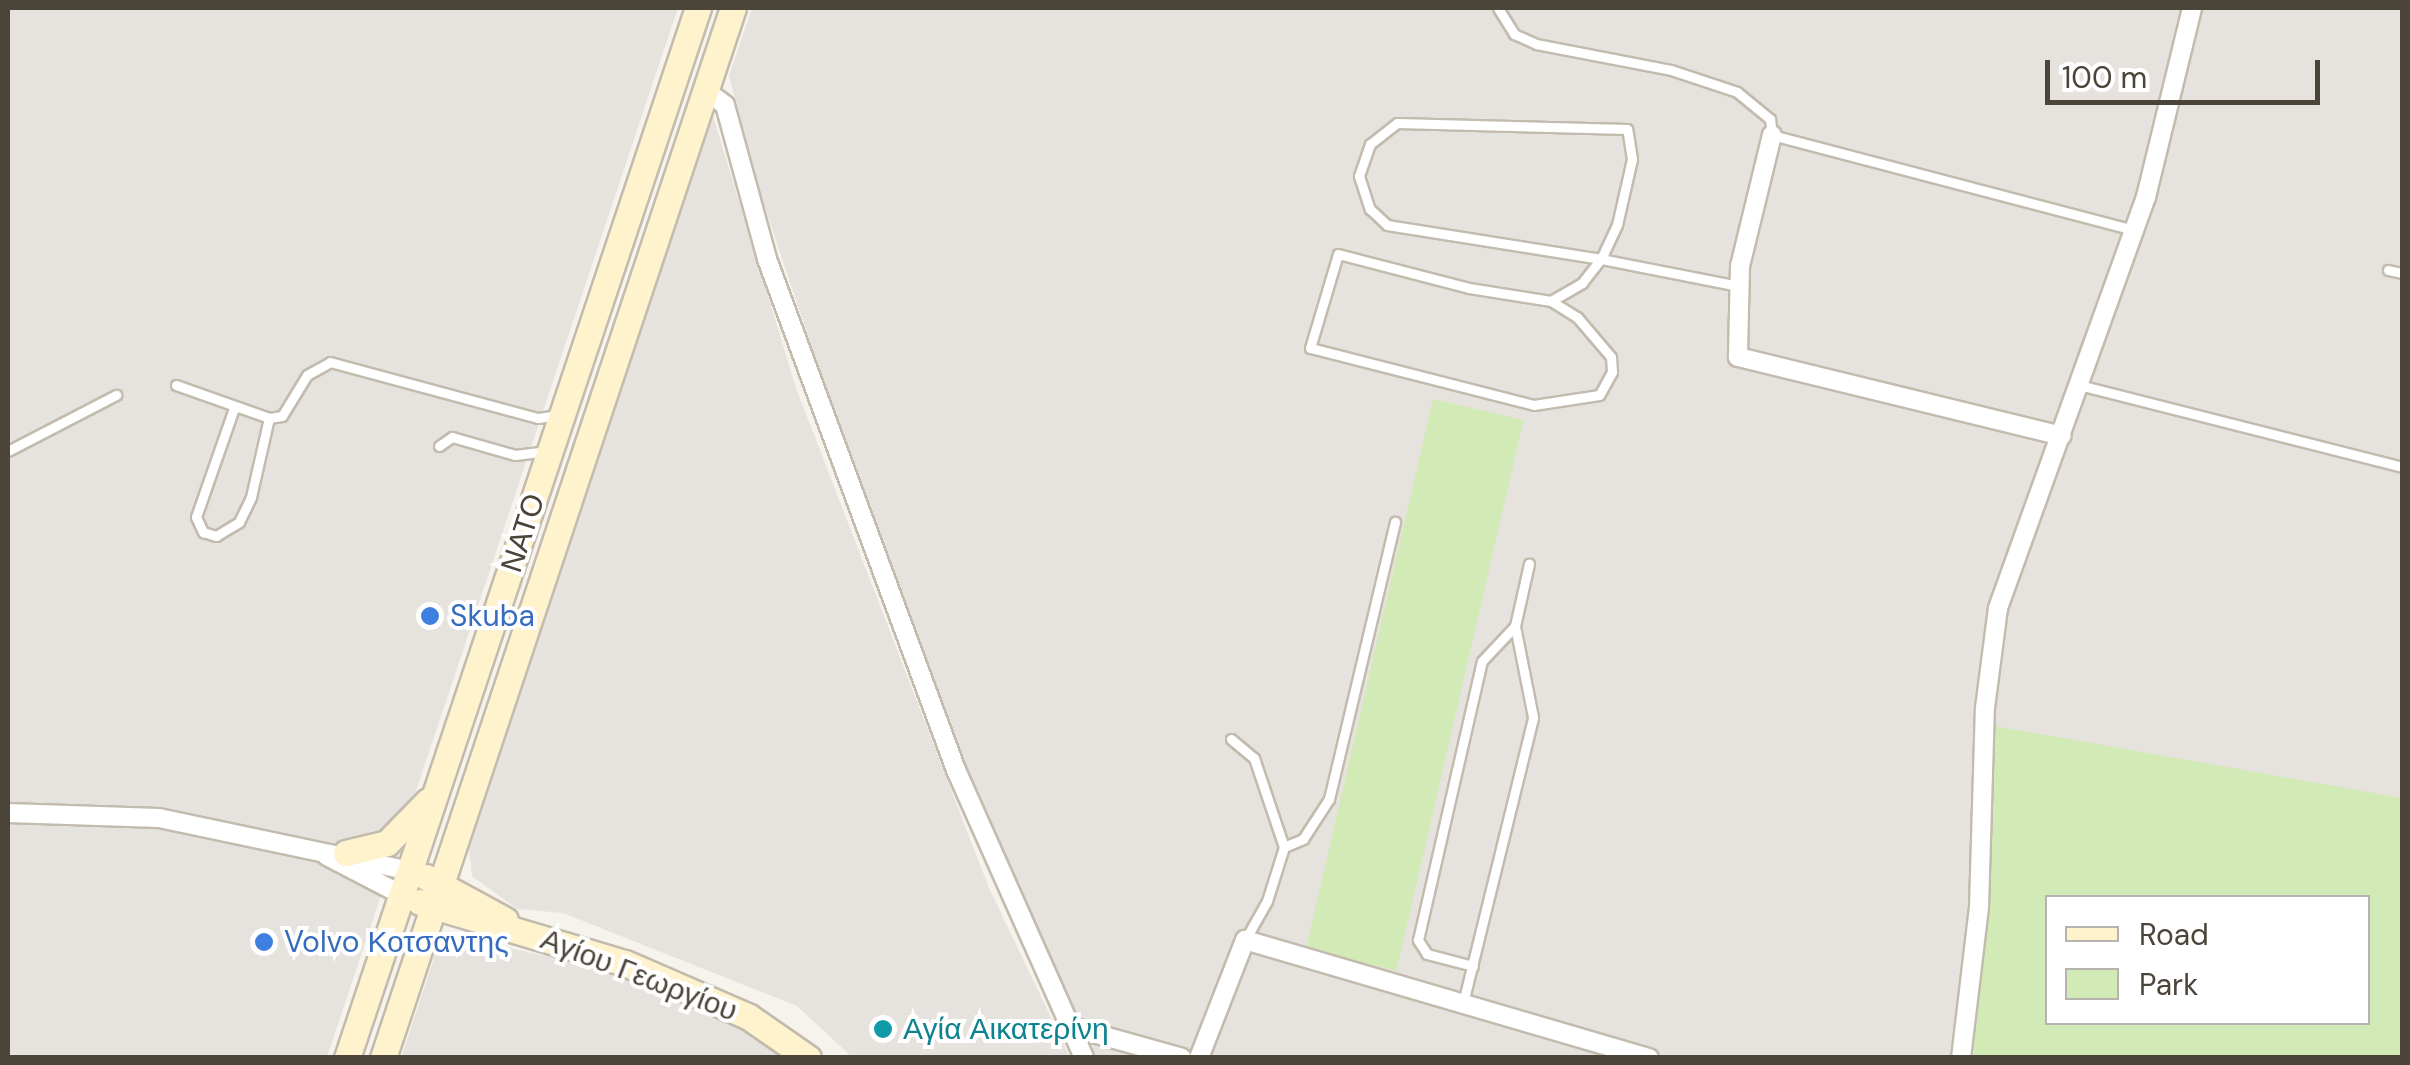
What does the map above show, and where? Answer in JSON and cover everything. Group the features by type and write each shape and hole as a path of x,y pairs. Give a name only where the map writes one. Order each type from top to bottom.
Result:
{"main road":[{"name":"ΝΑΤΟ","path":"383,1058 733,8"},
{"name":"ΝΑΤΟ","path":"347,1058 552,446 691,13"},
{"path":"346,853 388,843 437,789"},
{"name":"Αγίου Γεωργίου","path":"406,883 442,882 517,929"},
{"name":"Αγίου Γεωργίου","path":"406,883 433,907 517,929 719,1002 808,1058"}],"street":[{"path":"1961,1058 1979,907 1985,708 1998,608 2134,230 2192,8"},
{"path":"691,13 724,33"},
{"path":"705,90 725,105 767,259 956,770 1084,1058"},
{"path":"1772,136 1739,286 1738,357 2060,436"},
{"path":"8,812 159,818 346,853 406,883"},
{"path":"309,846 406,883"},
{"path":"1199,1058 1246,940 1649,1058"},
{"path":"1072,1028 1182,1058"}],"lane":[{"path":"1498,8 1514,34 1536,44 1671,70 1736,92 1770,119 1772,136 2134,230"},
{"path":"1551,301 1578,317 1611,358 1612,372 1599,395 1534,404 1310,348 1338,254 1469,288 1551,301 1569,295 1601,259 1629,187 1627,129 1397,124 1364,154 1364,199 1387,225 1601,259 1739,286"},
{"path":"2388,270 2402,274"},
{"path":"176,385 268,418 282,416 307,374 330,362 538,418 562,415"},
{"path":"2079,384 2402,467"},
{"path":"8,451 116,394"},
{"path":"234,408 196,516 203,532 216,536 239,522 251,497 268,418"},
{"path":"439,446 452,437 535,456 552,446"},
{"path":"1284,847 1310,830 1329,798 1396,522"},
{"path":"1463,1004 1532,717 1515,626 1529,564"},
{"path":"1472,966 1426,954 1418,940 1482,661 1515,626"},
{"path":"1231,739 1254,758 1284,847 1278,875 1246,940"}],"shaded area":[{"path":"8,8 678,8 327,1057 8,1057"},
{"path":"752,8 2402,8 2402,1057 1095,1057 961,755 847,452 761,196 729,76"},
{"path":"713,116 796,388 989,888 1070,1057 852,1057 797,1006 563,913 517,909 472,876 469,849"},
{"path":"459,937 618,972 710,1005 789,1058 401,1058 440,940"}],"green space":[{"path":"1433,399 1524,420 1397,970 1306,950"},
{"path":"1995,726 2402,798 2402,1057 1973,1058"}],"place":[{"name":"Skuba","path":"430,616"},
{"name":"Volvo Κοτσαντης","path":"264,942"},
{"name":"Αγία Αικατερίνη","path":"883,1029"}]}
